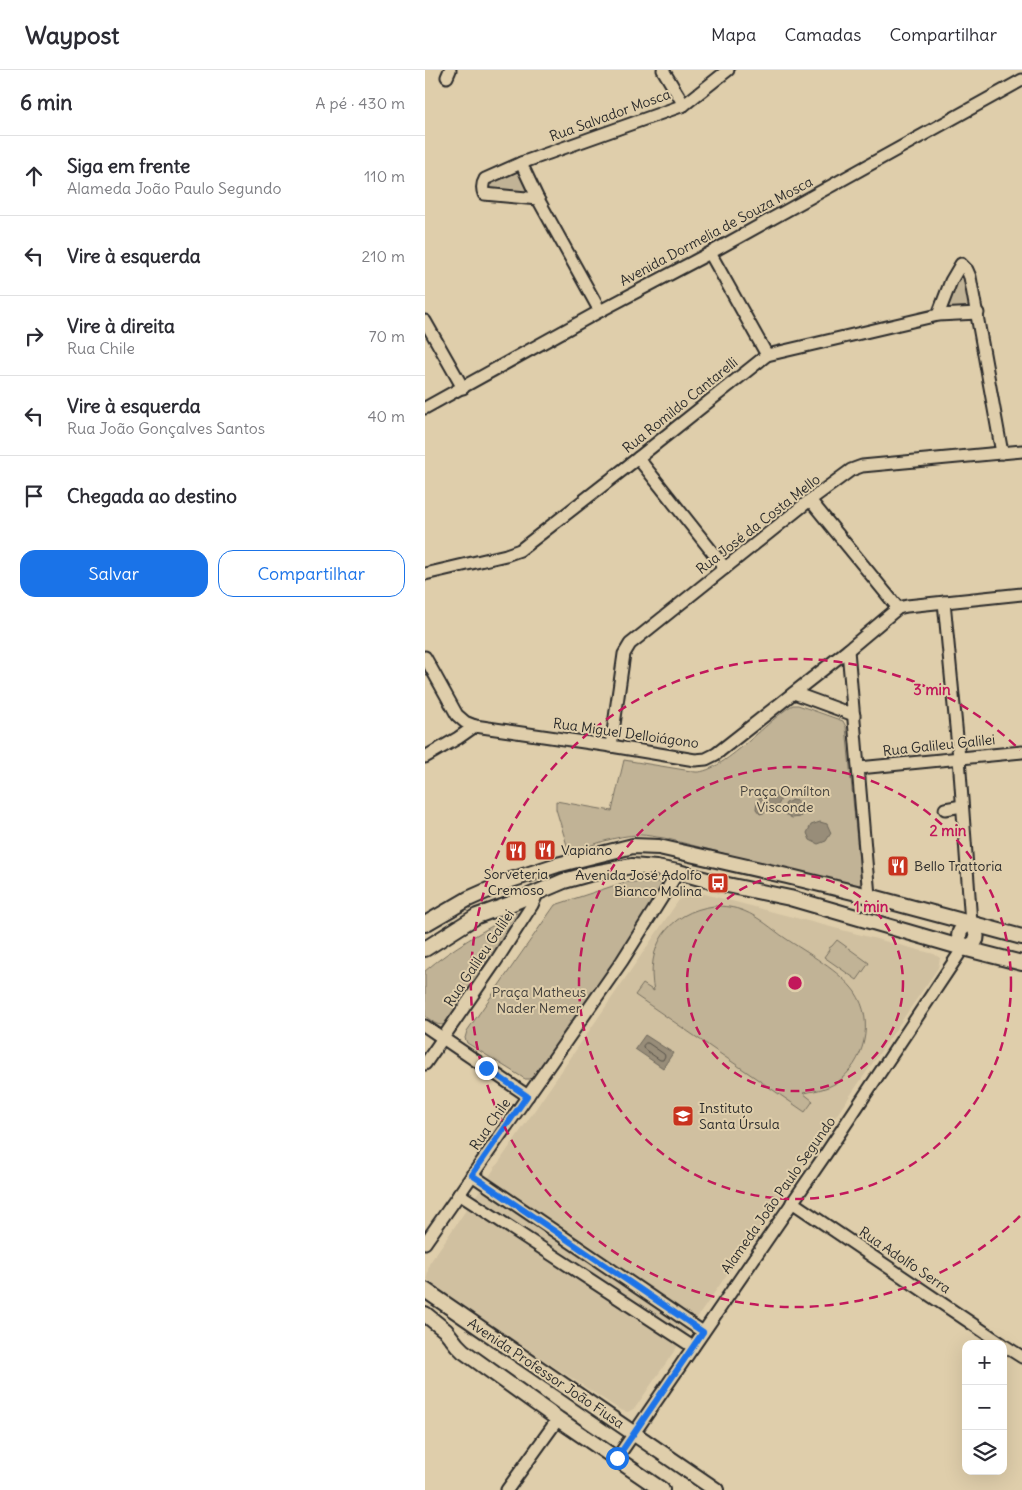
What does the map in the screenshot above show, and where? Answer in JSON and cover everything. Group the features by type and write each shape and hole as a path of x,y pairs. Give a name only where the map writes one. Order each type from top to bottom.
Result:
{"main road":[{"path":"425,924 467,899 511,880 557,865 633,846 659,846 869,896 1022,937"},
{"path":"425,949 477,916 564,881 632,866 678,872 718,883 790,898 1022,963"},
{"path":"790,898 794,878"},
{"path":"467,899 477,916"},
{"path":"963,948 959,941 959,934 962,927 971,923"},
{"name":"Avenida Professor João Fiusa","path":"425,1290 716,1490"},
{"name":"Avenida Professor João Fiusa","path":"425,1314 446,1331 463,1351 558,1419 663,1490"}],"street":[{"path":"663,70 684,104"},
{"name":"Rua Salvador Mosca","path":"537,199 484,194 483,182 485,179 521,163 684,104 728,70"},
{"path":"1016,70 1022,80"},
{"name":"Avenida Dormelia de Souza Mosca","path":"425,408 1022,80"},
{"path":"521,163 537,199 600,311"},
{"path":"710,253 767,355"},
{"path":"938,315 951,280 961,264 967,270 970,277 1002,453"},
{"name":"Rua Romildo Cantarelli","path":"425,574 520,550 767,355 938,315 977,313"},
{"path":"425,321 463,388"},
{"name":"Rua José da Costa Mello","path":"611,746 624,654 630,644 810,500 851,470 862,466 1022,451"},
{"path":"638,458 725,568"},
{"path":"810,500 898,608 1022,594"},
{"path":"945,602 971,923"},
{"name":"Rua Miguel Delloiágono","path":"425,658 457,715 465,722 475,726 695,760 706,759 716,754 794,693 898,608"},
{"path":"848,650 869,896"},
{"path":"794,693 854,715"},
{"path":"425,757 475,726"},
{"name":"Rua Galileu Galilei","path":"859,768 1022,752"},
{"path":"945,809 962,806"},
{"name":"Rua Chile","path":"425,1243 622,961 678,872"},
{"name":"Rua Galileu Galilei","path":"425,1064 496,961 538,892"},
{"name":"Alameda João Paulo Segundo","path":"617,1458 825,1155 963,948"},
{"path":"425,1026 527,1096"},
{"path":"472,1175 703,1332"},
{"path":"459,1194 693,1347"},
{"name":"Rua Adolfo Serra","path":"792,1202 996,1340"},
{"name":"Rua Adolfo Serra","path":"1007,1347 1022,1357"},
{"path":"507,1490 558,1419"}],"shaded area":[{"name":"Instituto Santa Úrsula","path":"697,892 934,954 940,958 938,968 635,1408 628,1412 620,1410 433,1287 427,1278 429,1264 679,900 687,893"}],"green space":[{"path":"517,169 525,180 527,193 493,190 491,187 492,181"},
{"path":"962,267 977,310 940,314"},
{"name":"Praça Omílton Visconde","path":"793,705 798,705 843,721 846,727 861,882 859,886 855,887 646,835 631,835 569,852 556,809 556,801 612,811 624,760 702,772 728,758"},
{"name":"Praça Matheus Nader Nemer","path":"625,882 660,882 664,886 663,892 567,1032 534,1076 530,1079 525,1079 467,1043 465,1038 467,1031 555,905"},
{"path":"714,906 740,910 760,920 841,977 849,984 861,1003 865,1016 865,1028 864,1041 860,1053 846,1075 836,1083 816,1091 803,1093 813,1101 805,1112 635,995 643,984 654,991 653,960 663,934 672,924 684,916"},
{"path":"516,913 522,913 451,1021 440,1025 425,1016 425,971 469,940"},
{"path":"837,940 869,963 857,980 824,957"}],"water":[{"path":"780,793 780,802 772,810 760,814 756,809 757,800 765,794"},
{"path":"792,800 799,802 803,806 805,811 800,817 792,818 785,814 784,807 786,803"},
{"path":"820,822 827,824 831,833 826,841 818,844 810,840 807,833 811,825"},
{"path":"645,1035 673,1053 663,1068 635,1049"}],"place":[{"name":"Vapiano","path":"545,850"},
{"name":"Sorveteria Cremoso","path":"516,851"},
{"name":"Bello Trattoria","path":"898,866"},
{"name":"Avenida José Adolfo Bianco Molina","path":"718,883"},
{"name":"Instituto Santa Úrsula","path":"683,1116"}],"route":[{"path":"486,1068 527,1096 472,1175 703,1332 617,1458"}]}
